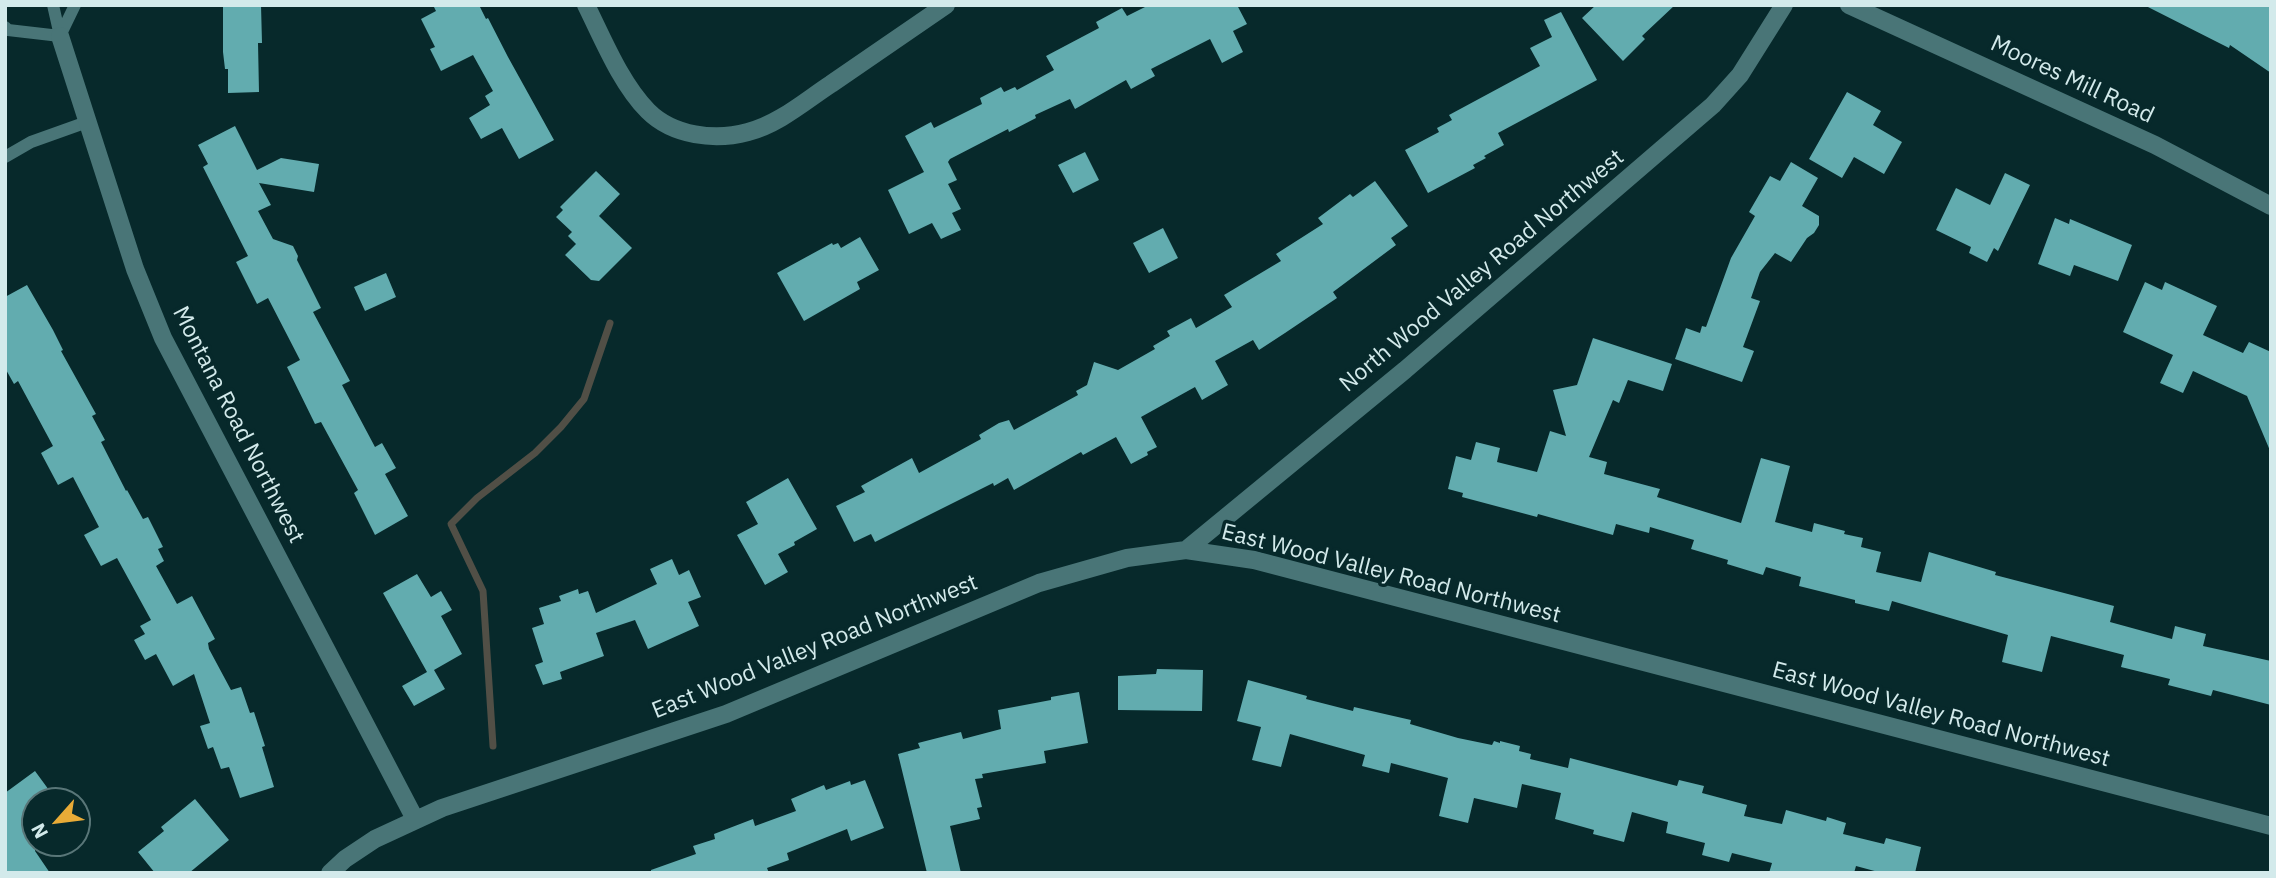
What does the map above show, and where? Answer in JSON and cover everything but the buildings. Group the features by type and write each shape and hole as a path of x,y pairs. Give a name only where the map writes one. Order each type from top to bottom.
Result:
{"street":[{"path":"586,5 633,94 650,113 671,127 693,135 718,136 748,132 780,119 946,5"},
{"name":"North Wood Valley Road Northwest","path":"1186,550 1405,370 1713,105 1740,75 1784,5"},
{"name":"Moores Mill Road","path":"1849,5 2155,145 2271,206"},
{"name":"Montana Road Northwest","path":"60,36 135,269 163,338 415,819"},
{"name":"East Wood Valley Road Northwest","path":"330,873 345,859 375,839 442,807 726,714 1039,583 1128,558 1186,550 1254,560 2271,827"}],"lane":[{"path":"53,5 60,36"},
{"path":"60,36 75,5"},
{"path":"5,27 8,30 60,36"},
{"path":"5,156 31,142 87,122"}],"waterway":[{"path":"493,746 483,591 451,524 477,498 535,453 584,399 610,323"}]}
